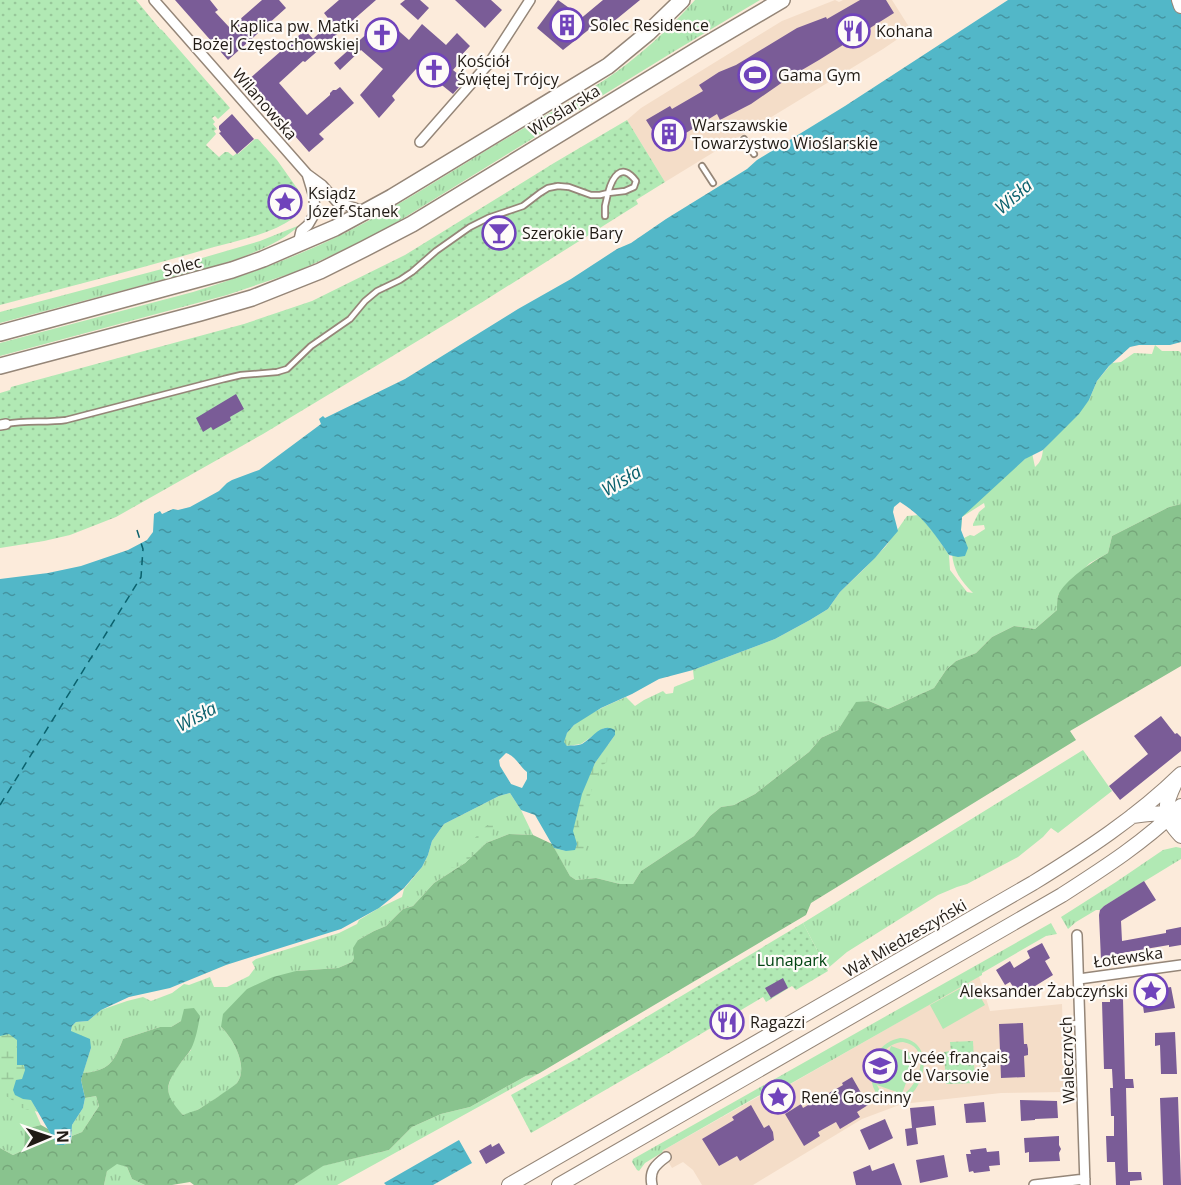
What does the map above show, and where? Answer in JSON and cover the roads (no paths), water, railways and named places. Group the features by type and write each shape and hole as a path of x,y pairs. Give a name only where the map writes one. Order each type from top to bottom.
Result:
{"main road":[{"name":"Wioślarska","path":"366,212 608,66 648,33 682,0"},
{"name":"Wioślarska","path":"0,366 252,298 310,275 364,249 441,207 782,0"},
{"path":"1179,0 1181,6"},
{"name":"Solec","path":"0,333 218,274 263,259 336,228 366,212"},
{"path":"1175,821 1167,802 1180,776"},
{"name":"Wał Miedzeszyński","path":"509,1185 1033,883 1081,853 1132,816 1180,776"},
{"path":"1132,816 1175,821"},
{"path":"559,1185 1062,895 1147,835 1175,821"},
{"path":"1147,835 1164,830 1175,821"}],"street":[{"name":"Wilanowska","path":"154,0 307,174 322,185 338,202 366,212"},
{"path":"420,142 490,63 530,0"},
{"name":"Wilanowska","path":"298,244 301,231 308,225 315,213 314,197 307,174"},
{"name":"Walecznych","path":"1077,935 1085,1182"},
{"name":"Łotewska","path":"1079,979 1181,965"},
{"path":"652,1185 653,1168 666,1157"},
{"path":"1034,1185 1085,1182"}],"lane":[{"path":"744,139 754,154"},
{"path":"702,166 713,183"},
{"path":"3,424 66,420 241,375 282,371 294,364 311,346 350,319 376,291 406,276 470,227 523,206 549,188 569,187 591,195 600,195 608,193 632,189 636,180 630,174 621,172 613,178 608,193 605,206 605,216"},
{"path":"1063,1024 1081,1023"}],"water":[{"name":"Wisła","path":"1008,0 1181,0 1181,342 1170,345 1130,347 1109,366 1097,381 1089,400 1079,414 1043,450 1025,459 962,517 961,530 968,548 965,556 949,555 922,519 900,502 894,507 893,512 898,531 875,558 840,592 828,609 775,639 693,670 659,679 601,708 574,725 567,733 564,742 567,746 582,744 601,729 615,730 615,735 595,763 582,794 573,831 577,844 575,850 566,851 554,848 535,815 521,810 510,793 499,796 444,824 432,841 422,867 404,888 379,908 341,929 226,965 170,988 129,997 101,1010 88,1021 76,1022 71,1031 90,1039 91,1048 81,1080 85,1098 83,1108 72,1125 71,1141 64,1145 57,1145 31,1100 15,1095 13,1090 16,1080 22,1079 24,1065 17,1065 17,1040 9,1034 0,1036 0,579 81,566 128,550 147,540 153,532 154,514 190,507 219,491 232,480 259,470 321,424 319,419 323,416 325,418 405,379 617,249 631,243 747,169 757,160","holes":["506,753 527,772 527,779 522,788 511,784 500,766 499,760"]},
{"path":"459,1140 472,1163 433,1185 386,1185 384,1183"}],"place":[{"name":"Solec Residence","path":"567,25"},
{"name":"Kohana","path":"853,31"},
{"name":"Kaplica pw. Matki Bożej Częstochowskiej","path":"382,35"},
{"name":"Kościół Świętej Trójcy","path":"434,70"},
{"name":"Gama Gym","path":"755,75"},
{"name":"Warszawskie Towarzystwo Wioślarskie","path":"669,134"},
{"name":"Ksiądz Józef Stanek","path":"285,202"},
{"name":"Szerokie Bary","path":"499,233"},
{"name":"Aleksander Żabczyński","path":"1151,991"},
{"name":"Ragazzi","path":"727,1022"},
{"name":"Lycée français de Varsovie","path":"880,1066"},
{"name":"René Goscinny","path":"778,1097"}],"park label":[{"name":"Lunapark","path":"792,960"}]}
